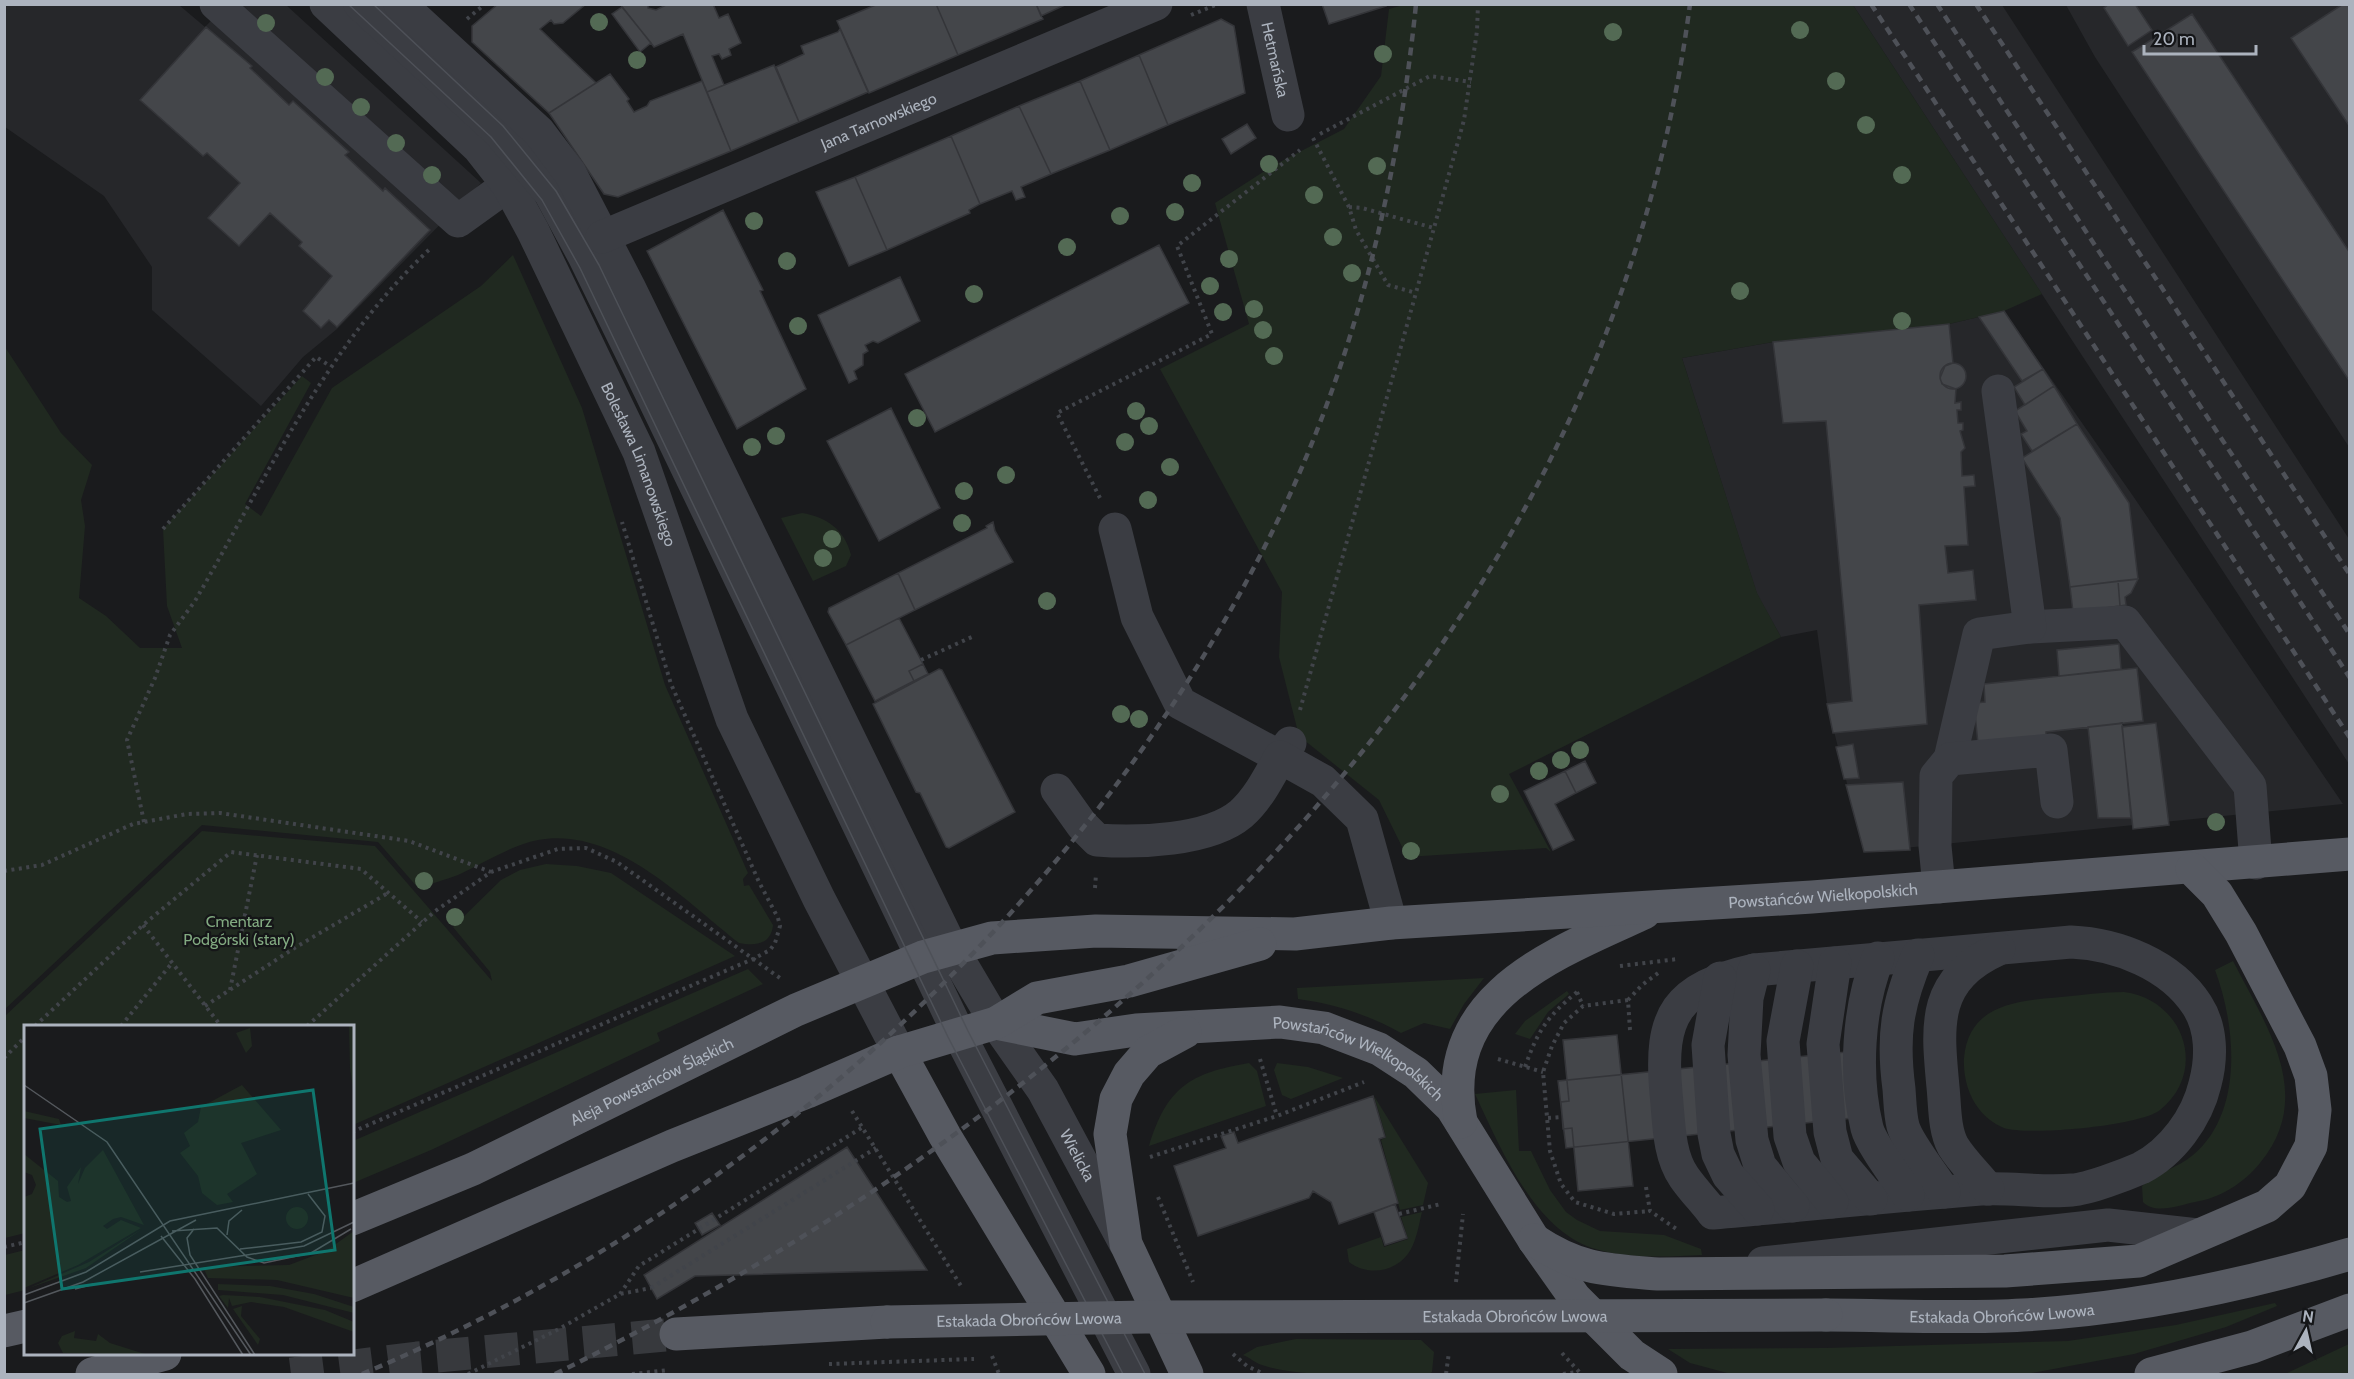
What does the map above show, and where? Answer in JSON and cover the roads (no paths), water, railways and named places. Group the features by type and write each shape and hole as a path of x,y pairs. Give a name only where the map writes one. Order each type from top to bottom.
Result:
{"main road":[{"name":"Powstańców Wielkopolskich","path":"937,952 992,938 1096,931 1295,934 1391,923 2192,869 2349,854"},
{"path":"1534,1240 1560,1257 1602,1270 1658,1274 2005,1271 2139,1261 2251,1215 2290,1186 2311,1146 2315,1110 2311,1076 2300,1046 2241,933 2217,894 2192,869"},
{"path":"1461,1122 1456,1083 1460,1062 1475,1024 1488,1004 1509,985 1542,962 1662,905"},
{"name":"Powstańców Wielkopolskich","path":"899,1052 996,1023 1037,998 1130,981 1295,934"},
{"name":"Aleja Powstańców Śląskich","path":"354,1218 473,1169 785,1016 937,952"},
{"name":"Powstańców Wielkopolskich","path":"996,1023 1075,1039 1136,1030 1280,1022 1341,1032 1379,1049 1416,1073 1452,1108 1534,1240 1575,1298 1603,1329 1632,1355 1661,1374"},
{"name":"Powstańców Wielkopolskich","path":"1126,1244 1111,1149 1111,1120 1116,1099 1129,1074 1148,1052 1179,1034 1204,1026"},
{"path":"354,1285 672,1146 899,1052 945,1137 1089,1374"},
{"name":"Wielicka","path":"1126,1244 1186,1374"},
{"name":"Estakada Obrońców Lwowa","path":"676,1334 886,1322 1145,1317 2020,1316 2095,1310 2237,1286 2349,1254"},
{"path":"2151,1374 2252,1347 2349,1310"},
{"path":"4,1331 24,1326"},
{"path":"93,1374 158,1355"}],"street":[{"path":"216,4 458,221 508,185"},
{"name":"Bolesława Limanowskiego","path":"326,4 479,148 508,185 533,231 639,452 732,719 862,983"},
{"path":"360,4 498,131 550,193 590,267 873,860 937,952"},
{"name":"Jana Tarnowskiego","path":"602,237 1156,4"},
{"name":"Hetmańska","path":"1263,4 1298,123"},
{"path":"430,13 539,132 570,173 630,287 937,952 959,1034 1134,1374"},
{"path":"1998,391 2030,627"},
{"path":"1115,529 1137,617 1180,703 1285,750 1323,781 1362,819 1391,923"},
{"path":"1939,887 1935,846 1936,776 1950,759 1979,634 2030,627 2125,622 2250,786 2256,863"},
{"path":"1057,790 1082,825 1097,840 1129,842 1196,833 1219,826 1239,815 1257,796 1285,750"},
{"path":"1950,759 2051,750 2057,802"},
{"path":"2072,942 2114,948 2151,965 2172,979 2192,997 2204,1017 2210,1051 2207,1077 2196,1109 2174,1143 2141,1168 2074,1191 1988,1189 1713,1213 1685,1179 1672,1146 1664,1061 1668,1029 1681,1006 1706,984 1720,978 1754,970 2001,948 2072,942"},
{"path":"1988,1189 1951,1140 1939,1025 1942,1004 1950,988 1973,963 2001,948"},
{"name":"Wielicka","path":"937,952 996,1023 1043,1090 1126,1244"},
{"path":"1918,955 1901,996 1896,1019 1894,1042 1898,1083 1903,1127 1944,1192"},
{"path":"1878,958 1868,982 1859,1045 1867,1130 1908,1195"},
{"path":"1835,963 1822,1044 1830,1132 1837,1159 1871,1199"},
{"path":"1797,966 1783,1041 1790,1136 1798,1162 1832,1202"},
{"path":"1754,970 1747,998 1744,1055 1752,1140 1760,1166 1793,1206"},
{"path":"1720,978 1708,1045 1714,1134 1718,1154 1728,1175 1758,1209"},
{"path":"862,983 899,1052"},
{"path":"2074,1191 2079,1227"},
{"path":"1692,1273 1809,1256 2079,1227 2108,1225 2198,1235"}],"tunnel":[{"path":"291,1374 417,1358 676,1334"}],"tram line":[{"path":"348,4 491,137 542,200 580,268 948,1037 1123,1374"},
{"path":"373,4 503,126 556,191 599,265 968,1031 1145,1374"}],"railway":[{"path":"362,1374 502,1308 637,1229 765,1139 886,1038 997,927 1099,808 1188,680 1265,546 1322,417 1346,350 1383,214 1408,74 1416,4"},
{"path":"555,1374 759,1263 954,1135 1135,990 1298,827 1440,647 1555,450 1640,236 1690,4"},
{"path":"1871,4 2350,738"},
{"path":"1909,4 2350,678"},
{"path":"1937,4 2350,635"},
{"path":"1976,4 2350,575"}],"park label":[{"name":"Cmentarz Podgórski (stary)","path":"239,930"}]}
